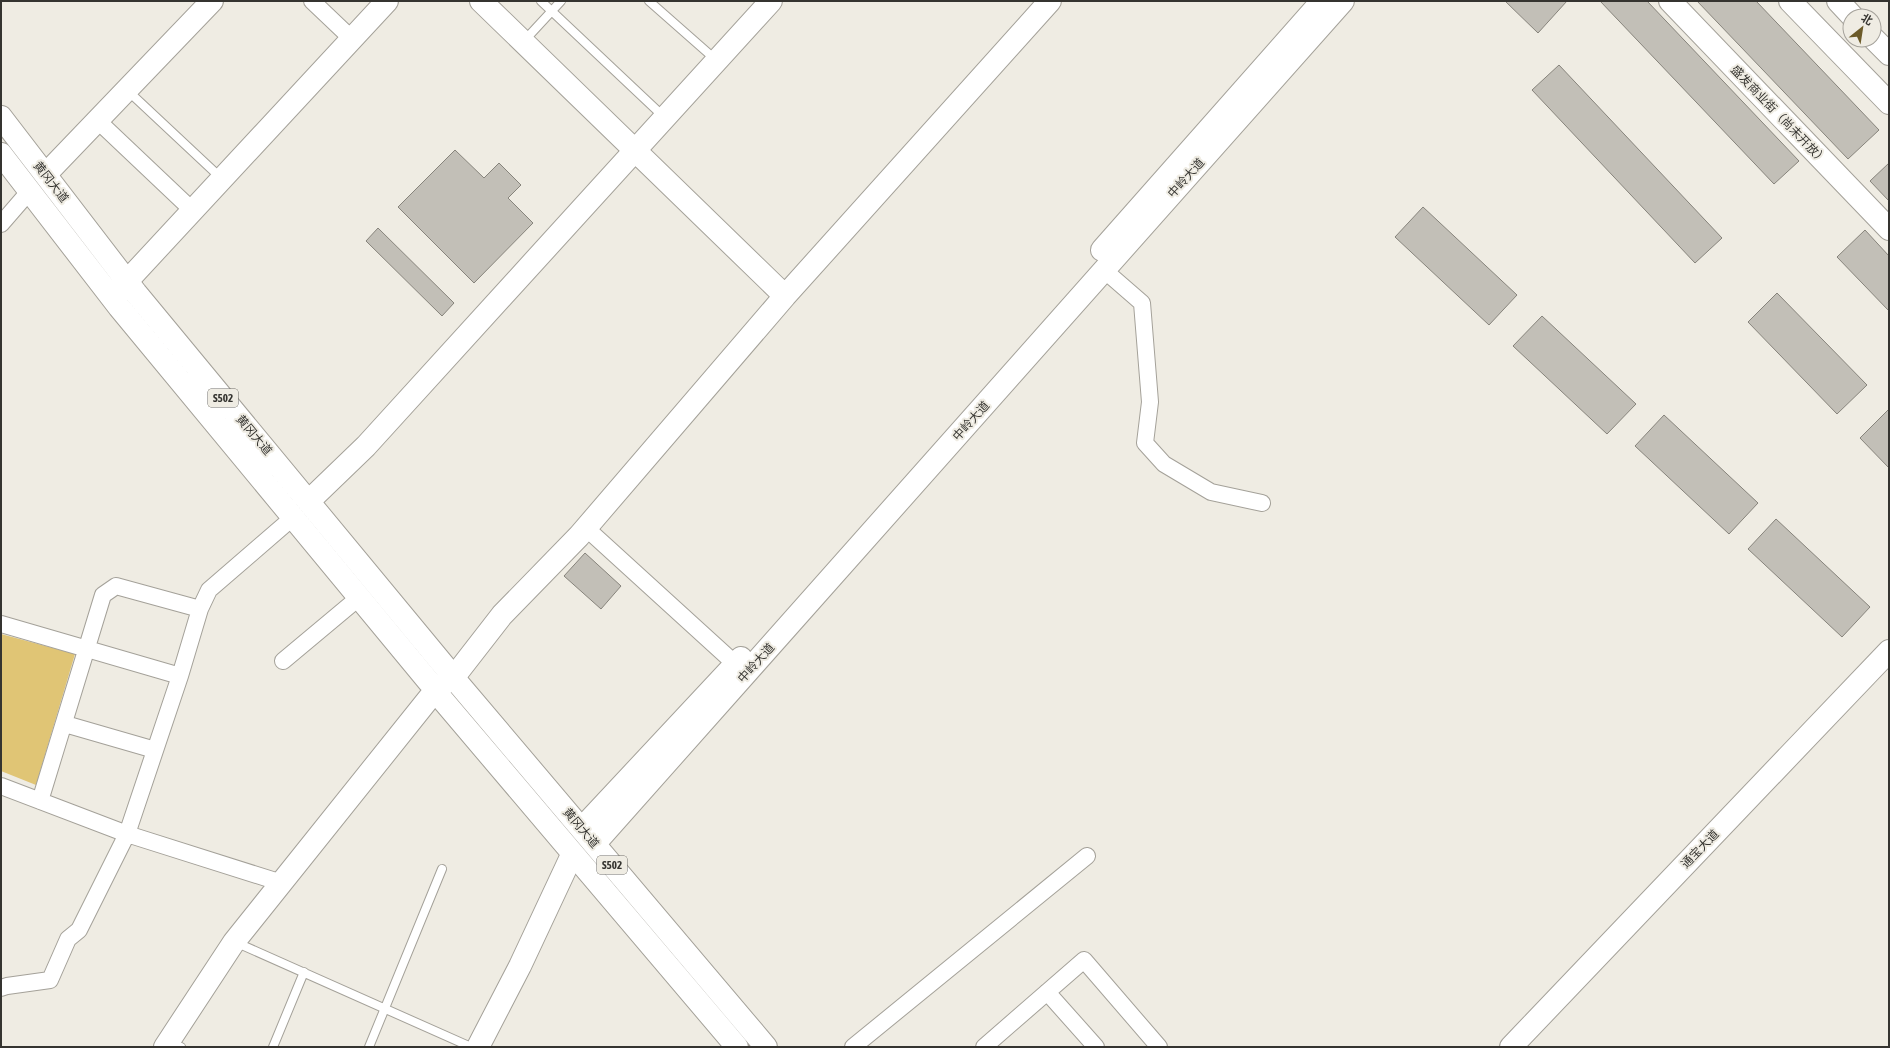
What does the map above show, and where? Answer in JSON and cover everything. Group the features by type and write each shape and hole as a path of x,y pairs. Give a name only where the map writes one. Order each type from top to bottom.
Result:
{"main road":[{"path":"46,174 212,1"},
{"path":"110,296 129,279 386,1"},
{"path":"481,1 785,296"},
{"path":"311,499 366,446 770,1"},
{"path":"172,1045 234,942 435,691 456,673 502,615 586,528 785,296 1050,1"},
{"name":"中岭大道","path":"741,669 1322,1"},
{"name":"中岭大道","path":"592,832 1104,270 1343,1"},
{"name":"盛发商业街（尚未开放）","path":"1670,1 1889,229"},
{"path":"1790,1 1889,104"},
{"name":"黄冈大道","path":"1,117 136,293 454,678 766,1047"},
{"name":"黄冈大道","path":"1,154 119,307 435,691 737,1047"},
{"name":"通宝大道","path":"1511,1047 1889,651"},
{"path":"478,1047 520,966 572,855"}],"street":[{"path":"312,1 352,39"},
{"path":"97,120 192,210"},
{"path":"1,224 27,194"},
{"path":"1104,270 1142,304 1150,402 1145,443 1164,464 1211,492 1262,503"},
{"path":"1,988 50,980 68,939 79,930 127,834 180,676 200,608 208,590 290,520"},
{"path":"586,528 741,669"},
{"path":"40,801 104,594 116,586 200,608"},
{"path":"283,661 356,600"},
{"path":"1,624 180,676"},
{"path":"65,724 155,750"},
{"path":"1,786 127,834 282,883"},
{"path":"853,1047 1087,856"},
{"path":"985,1047 1084,960 1158,1047"},
{"path":"1047,992 1096,1047"}],"lane":[{"path":"541,1 665,118"},
{"path":"524,42 562,1"},
{"path":"649,1 717,60"},
{"path":"127,89 222,178"},
{"path":"369,1047 442,869"},
{"path":"234,942 471,1047"},
{"path":"273,1047 304,972"}],"shaded area":[{"path":"1,634 75,654 36,785 1,771"}],"building":[{"path":"1505,1 1567,1 1538,33"},
{"path":"1600,1 1647,1 1799,161 1774,184"},
{"path":"1697,1 1756,1 1879,130 1848,159"},
{"path":"1559,65 1722,238 1695,263 1532,90"},
{"path":"455,150 484,178 499,163 521,185 508,198 533,223 474,283 398,207"},
{"path":"1889,163 1889,201 1870,181"},
{"path":"1423,207 1517,295 1489,325 1395,237"},
{"path":"378,228 454,303 442,316 366,241"},
{"path":"1865,230 1889,256 1889,311 1837,257"},
{"path":"1777,293 1867,385 1837,414 1748,322"},
{"path":"1542,316 1636,404 1607,434 1513,346"},
{"path":"1889,409 1889,468 1860,438"},
{"path":"1664,415 1758,503 1729,534 1635,446"},
{"path":"1776,519 1870,607 1842,637 1748,549"},
{"path":"585,553 621,586 601,609 564,576"}]}
